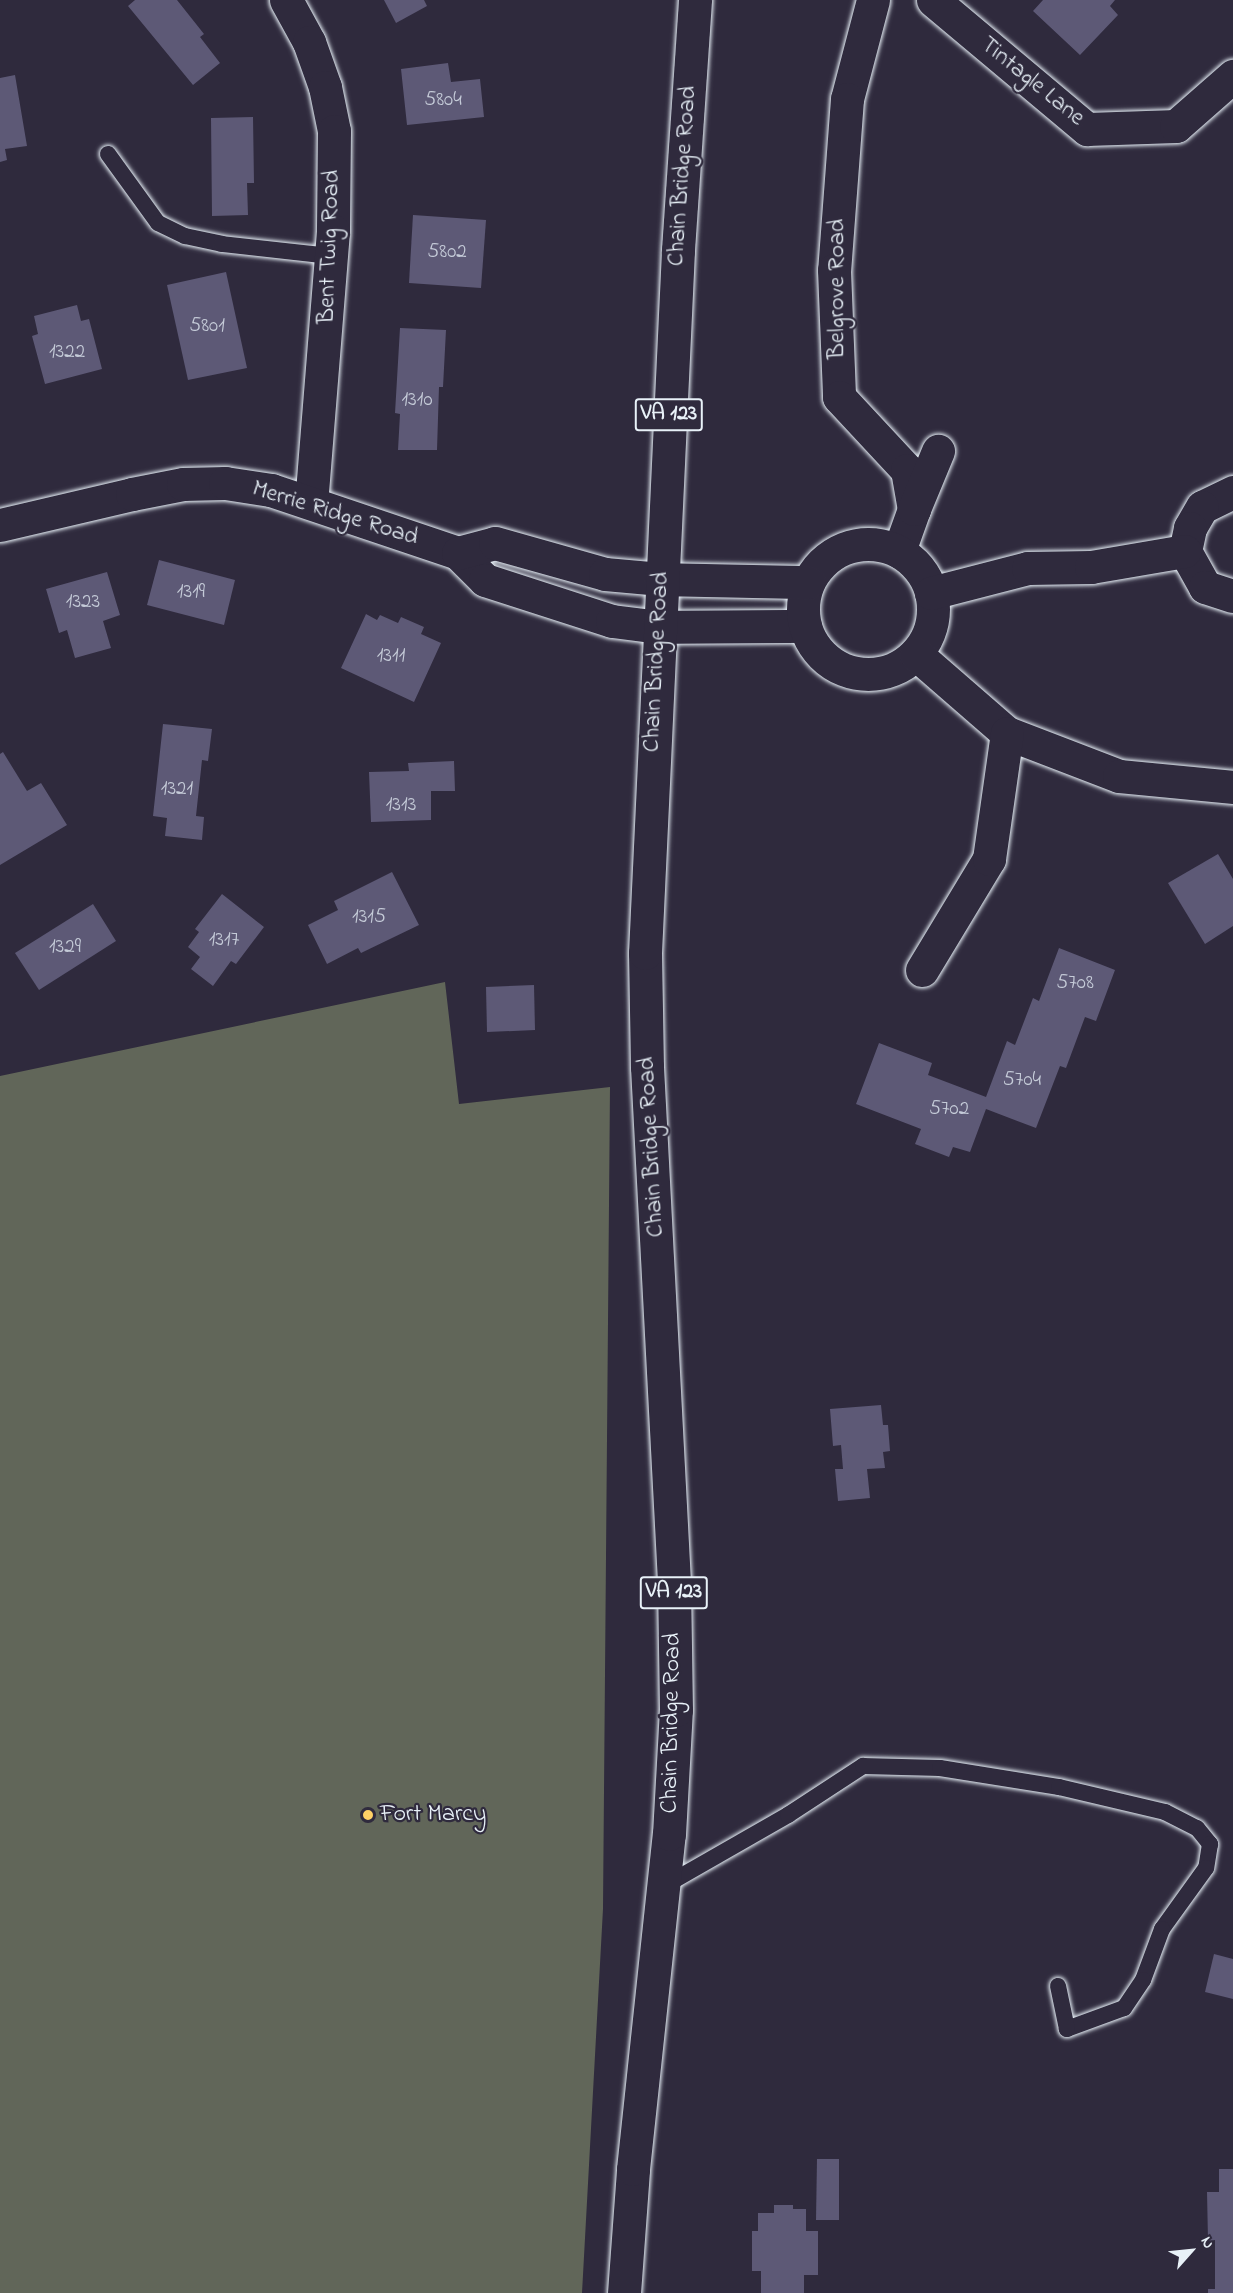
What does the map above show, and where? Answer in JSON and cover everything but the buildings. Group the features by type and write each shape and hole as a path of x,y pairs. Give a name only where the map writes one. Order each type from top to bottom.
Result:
{"street":[{"name":"Bent Twig Road","path":"286,0 309,42 325,87 334,131 331,256 311,502"},
{"name":"Chain Bridge Road","path":"624,2293 637,2129 664,1886 673,1774 676,1648 648,1077 645,964 678,250 695,0"},
{"name":"Belgrove Road","path":"873,0 847,99 834,270 839,397 907,470 914,509 899,552"},
{"name":"Tintagle Lane","path":"933,0 1087,129 1176,126 1233,76"},
{"path":"914,509 938,451"},
{"name":"Merrie Ridge Road","path":"0,525 183,484 225,483 271,490 311,502 458,553 485,580 612,621 659,627 805,626"},
{"path":"1233,492 1202,507 1190,528 1185,551 1205,587 1233,596"},
{"path":"458,553 495,543 605,574 661,579 808,582"},
{"path":"858,544 879,544 899,552 915,563 927,580 931,593 933,618 928,638 916,654 898,668 878,675 855,674 834,666 817,651 805,626 803,598 808,582 820,564 837,551 858,544"},
{"path":"931,593 1028,568 1091,567 1185,551"},
{"path":"916,654 1007,733 1119,776 1233,787"},
{"path":"922,970 989,859 1007,733"}],"lane":[{"path":"108,154 158,223 185,236 222,243 331,256"},
{"path":"664,1886 788,1815 863,1766 940,1768 1059,1787 1165,1812 1197,1828 1210,1844 1206,1868 1162,1929 1143,1980 1124,2008 1067,2029 1058,1986"}],"green space":[{"path":"445,982 459,1104 610,1087 603,1909 582,2293 0,2293 0,1076"}],"place":[{"name":"Fort Marcy","path":"368,1815"}]}
